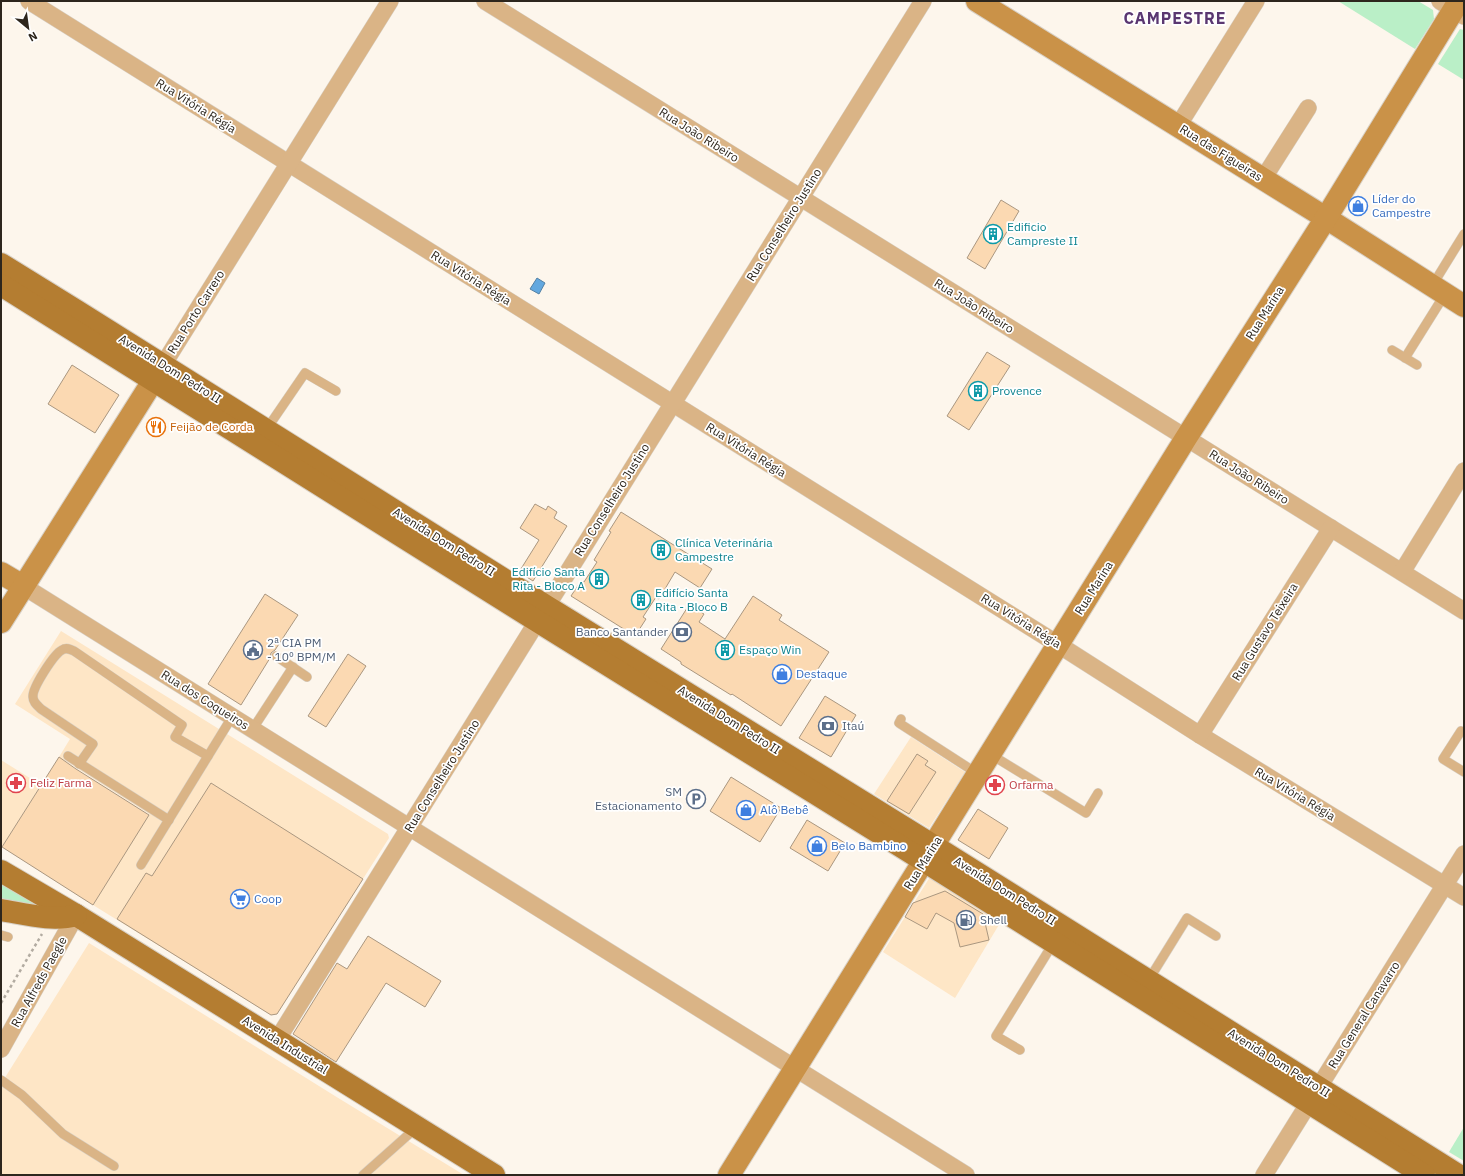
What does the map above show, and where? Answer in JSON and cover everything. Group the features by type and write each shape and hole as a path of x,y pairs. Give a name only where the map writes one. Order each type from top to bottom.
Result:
{"main road":[{"name":"Avenida Dom Pedro II","path":"1,256 5,280 158,373 542,614 929,853 1148,981 1424,1175"},
{"name":"Avenida Dom Pedro II","path":"158,373 266,430 542,614"},
{"name":"Avenida Dom Pedro II","path":"929,853 1054,942 1313,1096 1458,1175"},
{"name":"Avenida Industrial","path":"1,871 76,915 494,1175"},
{"path":"1,910 51,918 65,918 76,915"}],"street":[{"name":"Rua Vitória Régia","path":"29,1 1059,645 1200,735 1464,897"},
{"name":"Rua Porto Carrero","path":"1,622 390,1"},
{"name":"Rua João Ribeiro","path":"485,1 1464,611"},
{"name":"Rua Conselheiro Justino","path":"277,1040 923,1"},
{"name":"Rua das Figueiras","path":"977,1 1263,178 1464,306"},
{"path":"1178,126 1256,1"},
{"name":"Rua Marina","path":"729,1175 1186,438 1326,218 1454,7"},
{"path":"1263,178 1308,108"},
{"path":"1402,572 1464,471"},
{"name":"Rua Gustavo Teixeira","path":"1200,735 1331,528"},
{"name":"Rua dos Coqueiros","path":"1,573 966,1175"},
{"name":"Rua General Canavarro","path":"1264,1175 1464,854"},
{"name":"Rua Alfreds Paegle","path":"1,1049 76,915"}],"lane":[{"path":"1405,358 1464,234"},
{"path":"1392,350 1417,365"},
{"path":"266,430 305,373 336,391"},
{"path":"79,764 93,744 41,709 34,703 32,698 34,690 57,654 63,649 68,648 182,724 175,737 208,756"},
{"path":"276,656 307,677"},
{"path":"252,730 293,668"},
{"path":"141,865 232,717"},
{"path":"901,719 899,723 978,775"},
{"path":"1461,731 1443,759 1464,772"},
{"path":"990,754 1086,813 1098,793"},
{"path":"68,756 169,820"},
{"path":"1148,981 1187,918 1216,936"},
{"path":"1020,1050 996,1036 1054,942"},
{"path":"1,1080 22,1095 63,1134 114,1166"},
{"path":"363,1175 417,1128"}],"path":[{"path":"1,1002 38,940"}],"shaded area":[{"path":"61,631 388,834 389,838 277,1014 271,1015 93,905 149,814 59,757 70,739 15,704"},
{"path":"911,737 965,772 929,828 874,794"},
{"path":"1,760 41,785 2,847 1,846"},
{"path":"930,877 1000,923 955,998 883,952"},
{"path":"89,943 464,1175 1,1175 1,1084"}],"green space":[{"path":"1338,1 1418,1 1433,10 1434,19 1415,49"},
{"path":"1460,29 1464,30 1464,80 1438,64"},
{"path":"1,878 43,904 43,909 1,898"},
{"path":"1464,1127 1464,1161 1449,1152"}],"water":[{"path":"537,278 545,283 539,294 530,289"}],"building":[{"name":"Edificio Campreste II","path":"1001,200 1019,211 985,269 967,258"},
{"name":"Provence","path":"987,352 1010,366 969,430 947,416"},
{"path":"72,365 119,395 95,433 48,404"},
{"path":"535,504 546,510 548,506 557,512 554,518 567,526 533,581 519,572 539,540 520,528"},
{"path":"621,512 712,569 700,588 675,572 659,599 656,597 643,617 646,619 635,636 571,596 581,581 584,582 597,562 594,560"},
{"name":"2ª CIA PM - 10º BPM/M","path":"265,594 298,615 275,650 271,653 270,658 241,705 208,684"},
{"path":"753,596 782,615 779,620 829,652 781,726 732,694 731,695 681,664 681,662 661,649 689,605 704,614 699,622 725,639"},
{"path":"348,654 366,666 326,727 308,716"},
{"name":"Itaú","path":"825,696 856,715 831,757 799,738"},
{"path":"917,754 928,761 925,765 936,772 909,814 887,801"},
{"path":"59,757 149,815 93,905 2,847"},
{"name":"Alô Bebê","path":"731,777 781,808 760,842 710,811"},
{"name":"Coop","path":"211,783 363,879 277,1014 271,1015 117,919 146,873 152,876"},
{"path":"978,809 1008,828 989,859 958,840"},
{"name":"Belo Bambino","path":"807,820 845,843 828,871 790,848"},
{"name":"Shell","path":"945,891 983,914 989,940 960,947 954,923 936,913 927,929 905,917 913,903"},
{"path":"368,936 441,981 425,1007 386,983 336,1062 293,1034 337,963 347,969"}],"place":[{"name":"Líder do Campestre","path":"1358,206"},
{"name":"Edificio Campreste II","path":"993,234"},
{"name":"Provence","path":"978,391"},
{"name":"Feijão de Corda","path":"156,427"},
{"name":"Clínica Veterinária Campestre","path":"661,550"},
{"name":"Edifício Santa Rita - Bloco A","path":"599,579"},
{"name":"Edifício Santa Rita - Bloco B","path":"641,600"},
{"name":"Banco Santander","path":"682,632"},
{"name":"2ª CIA PM - 10º BPM/M","path":"253,650"},
{"name":"Espaço Win","path":"725,650"},
{"name":"Destaque","path":"782,674"},
{"name":"Itaú","path":"828,726"},
{"name":"Feliz Farma","path":"16,783"},
{"name":"Orfarma","path":"995,785"},
{"name":"SM Estacionamento","path":"696,799"},
{"name":"Alô Bebê","path":"746,810"},
{"name":"Belo Bambino","path":"817,846"},
{"name":"Coop","path":"240,899"},
{"name":"Shell","path":"966,920"}],"district":[{"name":"CAMPESTRE","path":"1175,18"}]}
